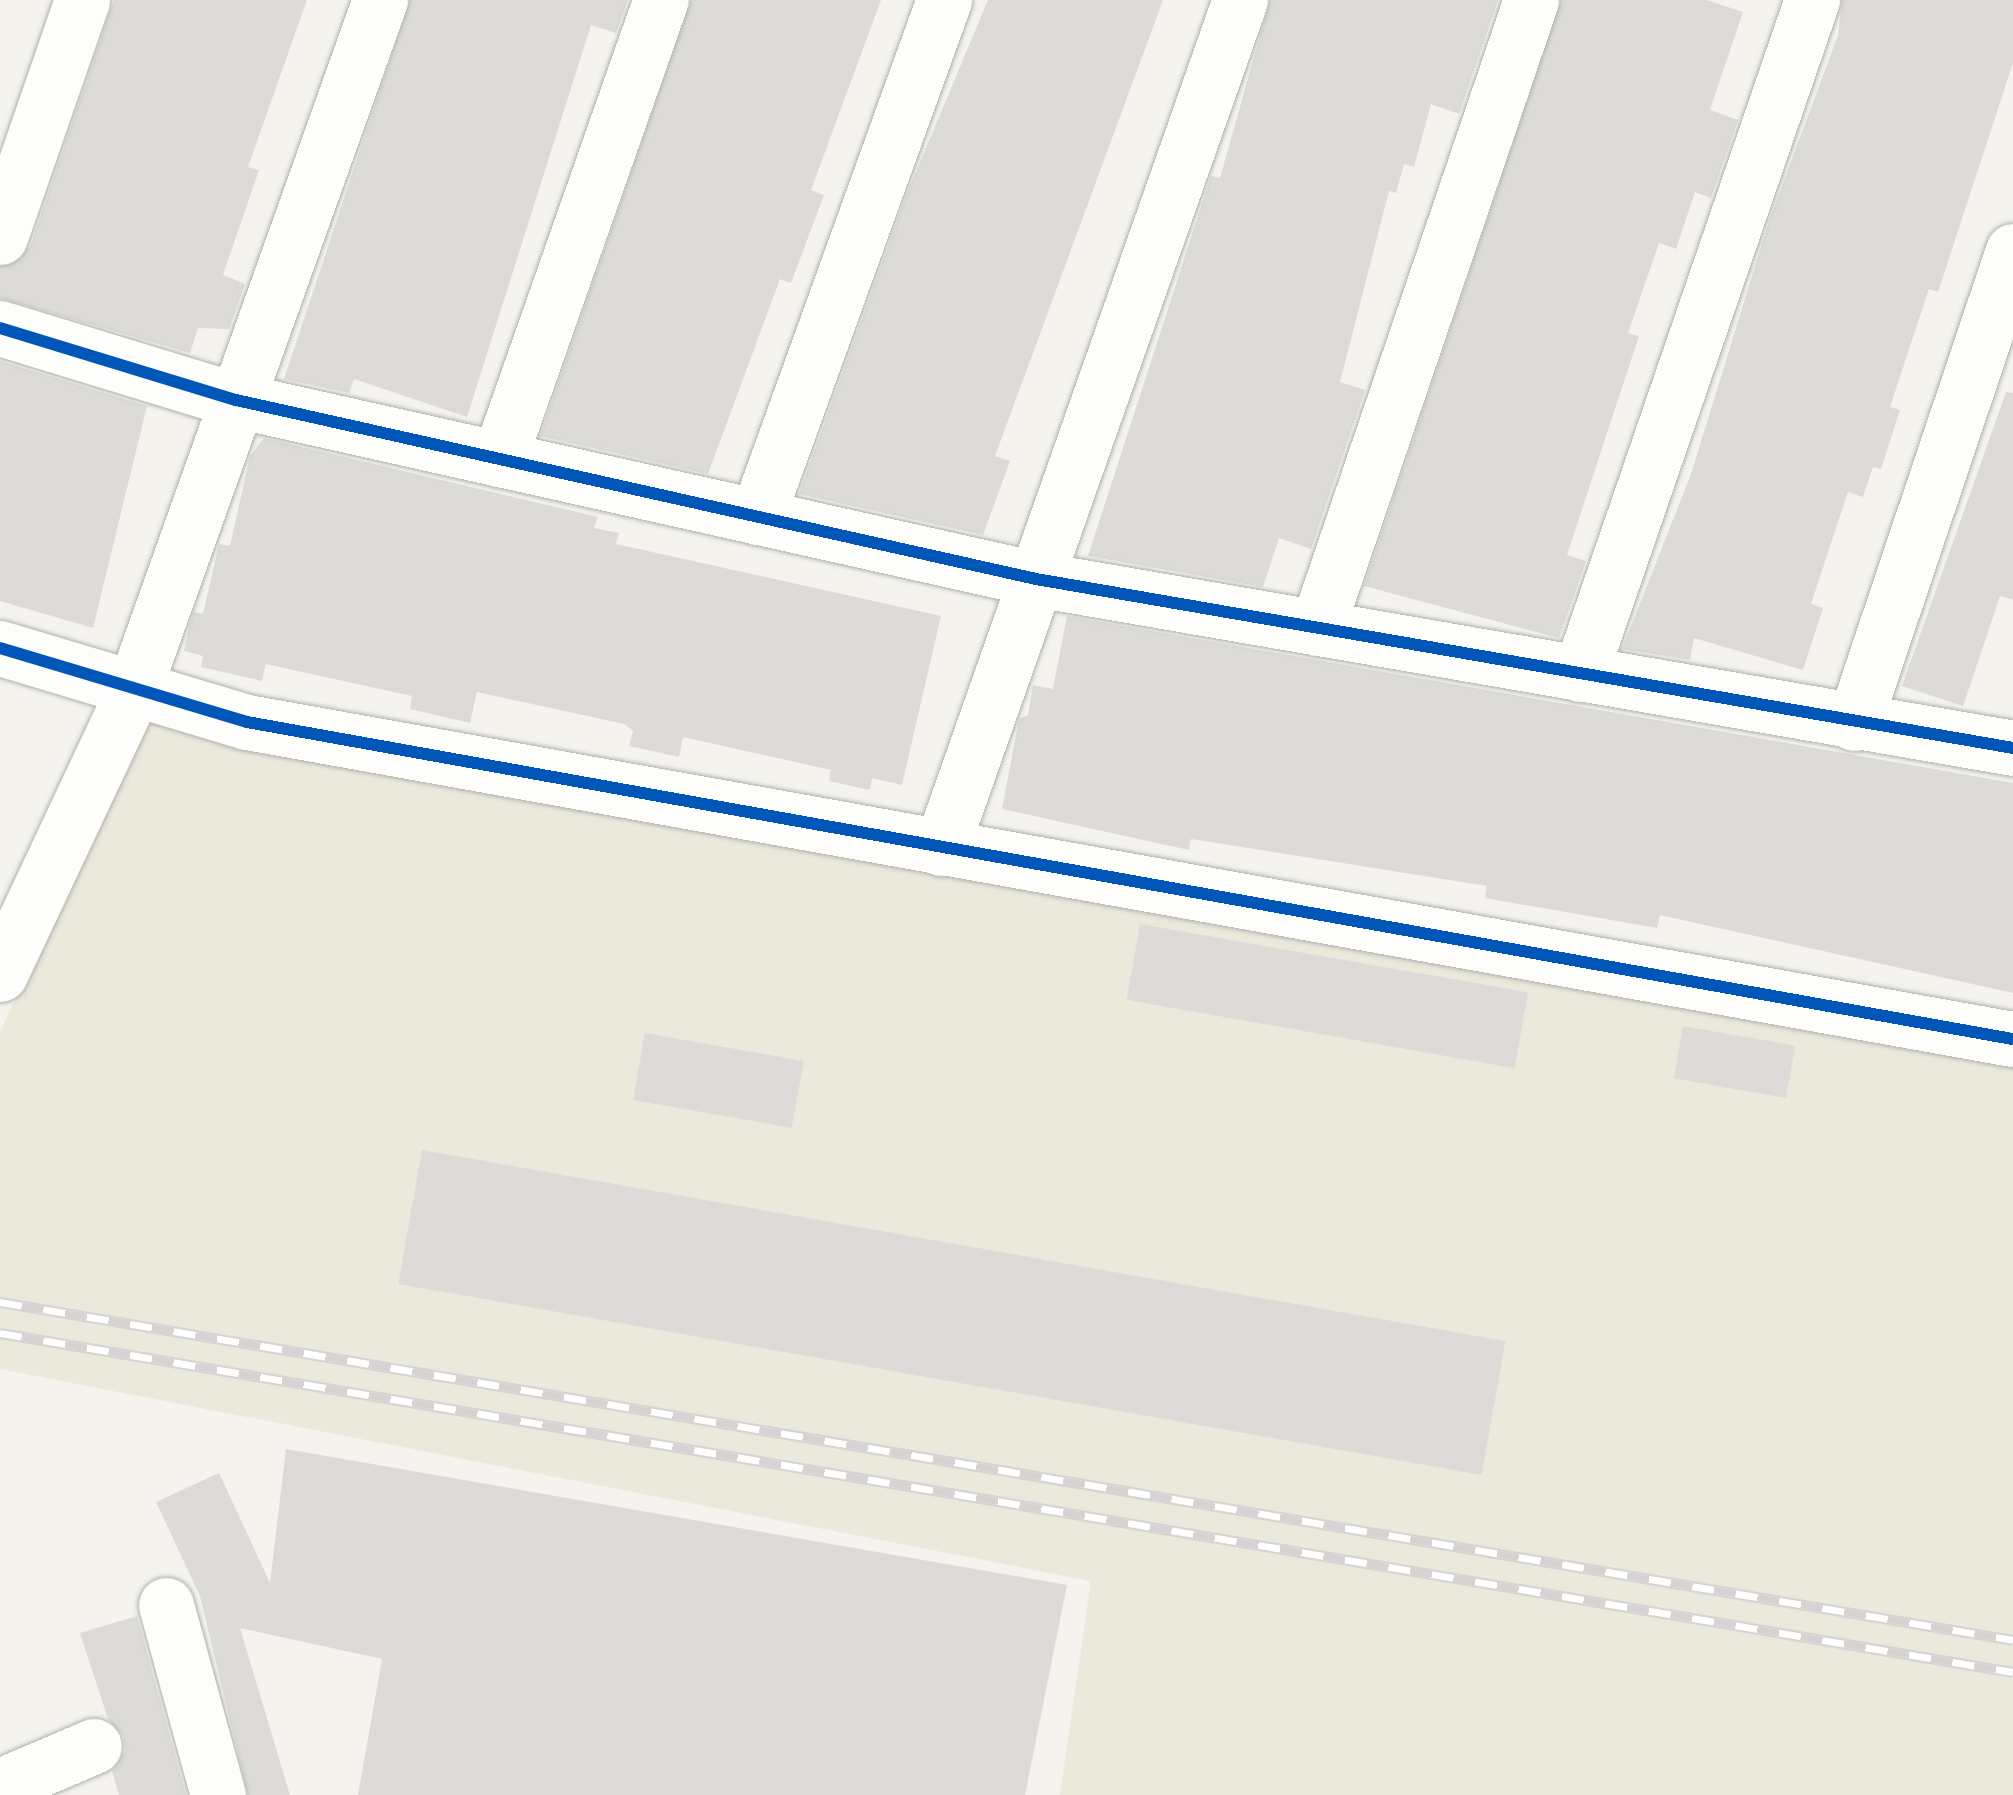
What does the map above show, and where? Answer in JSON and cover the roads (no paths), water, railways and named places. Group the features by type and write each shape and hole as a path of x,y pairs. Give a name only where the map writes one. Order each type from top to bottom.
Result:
{"street":[{"path":"0,237 82,0"},
{"path":"0,974 133,690 380,0"},
{"path":"499,459 661,0"},
{"path":"757,517 944,0"},
{"path":"940,848 1240,0"},
{"path":"1316,628 1531,0"},
{"path":"1580,674 1812,0"},
{"path":"1854,722 2013,251"},
{"path":"0,328 236,400 1036,579 2013,748"},
{"path":"0,648 247,722 2013,1039"},
{"path":"166,1605 218,1795"},
{"path":"0,1786 94,1746"}],"railway":[{"path":"0,1302 2013,1640"},
{"path":"0,1333 2013,1672"}]}
